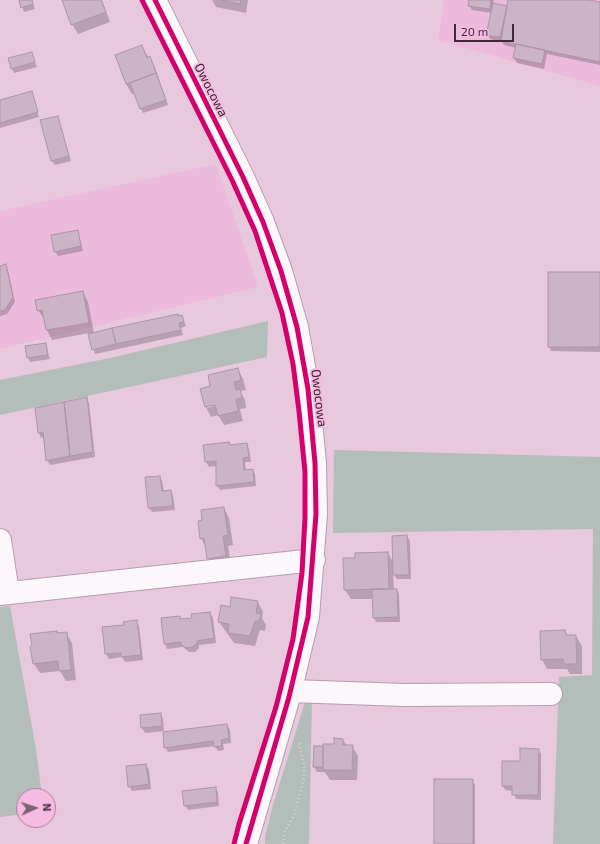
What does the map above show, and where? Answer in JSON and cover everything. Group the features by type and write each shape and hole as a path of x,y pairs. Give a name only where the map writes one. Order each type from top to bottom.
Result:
{"street":[{"name":"Owocowa","path":"155,0 248,188 263,222 288,292 297,327 308,389 315,463 316,514 314,560 308,617 291,691 246,844"},
{"path":"0,540 4,593 314,560"},
{"path":"291,691 404,695 551,694"}],"path":[{"path":"282,844 283,837 294,815 304,779 304,766 298,741"}],"shaded area":[{"path":"444,0 600,0 600,86 438,40"},
{"path":"216,164 258,287 0,349 0,211"},
{"path":"268,321 267,357 0,415 0,380 110,358"},
{"path":"334,450 600,457 600,844 553,844 559,677 592,675 593,529 333,533"},
{"path":"10,606 36,749 41,788 16,788 16,815 0,817 0,607"},
{"path":"306,699 312,699 309,844 265,844 265,837 273,805"}],"building":[{"path":"19,0 32,0 33,4 21,8"},
{"path":"62,0 101,0 106,12 71,25"},
{"path":"221,0 241,0 240,4"},
{"path":"469,0 491,0 490,9 468,6"},
{"path":"508,0 589,0 600,2 600,62 501,41"},
{"path":"493,3 507,6 500,37 486,35"},
{"path":"516,44 545,50 542,64 513,58"},
{"path":"142,45 147,58 150,56 156,73 126,84 115,55"},
{"path":"32,52 35,62 11,69 8,58"},
{"path":"156,73 166,100 140,109 130,83"},
{"path":"32,91 38,112 0,123 0,100"},
{"path":"58,116 69,156 51,161 40,120"},
{"path":"78,230 81,246 54,252 51,235"},
{"path":"6,264 13,297 5,310 0,311 0,266"},
{"path":"548,272 600,272 600,347 548,347"},
{"path":"83,291 89,323 46,330 42,310 37,311 35,300"},
{"path":"178,314 178,316 182,315 184,322 179,323 181,330 116,344 112,328"},
{"path":"112,328 116,344 92,350 88,334"},
{"path":"46,343 48,355 27,358 25,346"},
{"path":"238,368 241,380 234,382 236,390 240,389 242,398 236,399 238,411 218,416 215,405 205,407 200,389 210,386 208,375"},
{"path":"87,397 93,452 70,456 64,402"},
{"path":"64,402 70,456 46,461 43,432 38,433 35,408"},
{"path":"229,442 230,445 247,443 249,457 243,458 244,470 253,469 254,482 216,486 216,461 205,462 203,445"},
{"path":"160,476 162,491 171,490 173,506 148,508 145,477"},
{"path":"224,507 228,535 223,536 226,556 207,559 204,538 200,539 198,521 202,520 201,510"},
{"path":"407,535 409,575 393,575 392,536"},
{"path":"388,552 389,589 344,590 343,558 355,558 355,553"},
{"path":"372,589 397,589 398,617 373,618"},
{"path":"231,597 258,601 256,613 261,614 259,621 255,621 250,636 228,633 229,624 218,622 221,605 230,607"},
{"path":"210,612 214,638 197,641 193,647 186,648 181,645 181,642 164,644 161,618 180,616 180,619 192,618 191,614"},
{"path":"137,620 141,655 121,657 121,653 105,654 102,627 124,625 123,622"},
{"path":"565,630 566,635 576,635 577,664 564,664 563,659 541,660 540,631"},
{"path":"57,631 57,633 67,632 71,670 59,671 58,661 33,664 30,647 32,645 30,634"},
{"path":"161,713 162,726 141,728 140,715"},
{"path":"227,724 229,738 221,740 222,746 214,747 213,741 164,748 163,732"},
{"path":"334,738 343,739 343,745 353,745 352,770 323,770 323,744 334,744"},
{"path":"314,746 323,746 323,767 313,767"},
{"path":"520,748 539,749 538,795 512,795 512,786 502,786 502,761 520,761"},
{"path":"146,764 149,784 128,787 126,766"},
{"path":"434,779 473,779 473,844 434,844"},
{"path":"216,787 217,802 184,806 182,791"}],"cycle path":[{"path":"142,0 232,180 255,231 282,313 293,364 299,411 305,472 305,518 302,573 293,639 276,707 234,844"},
{"path":"155,0 243,177 263,222 281,271 297,327 308,389 315,463 316,514 308,617 289,697 246,844"}]}
